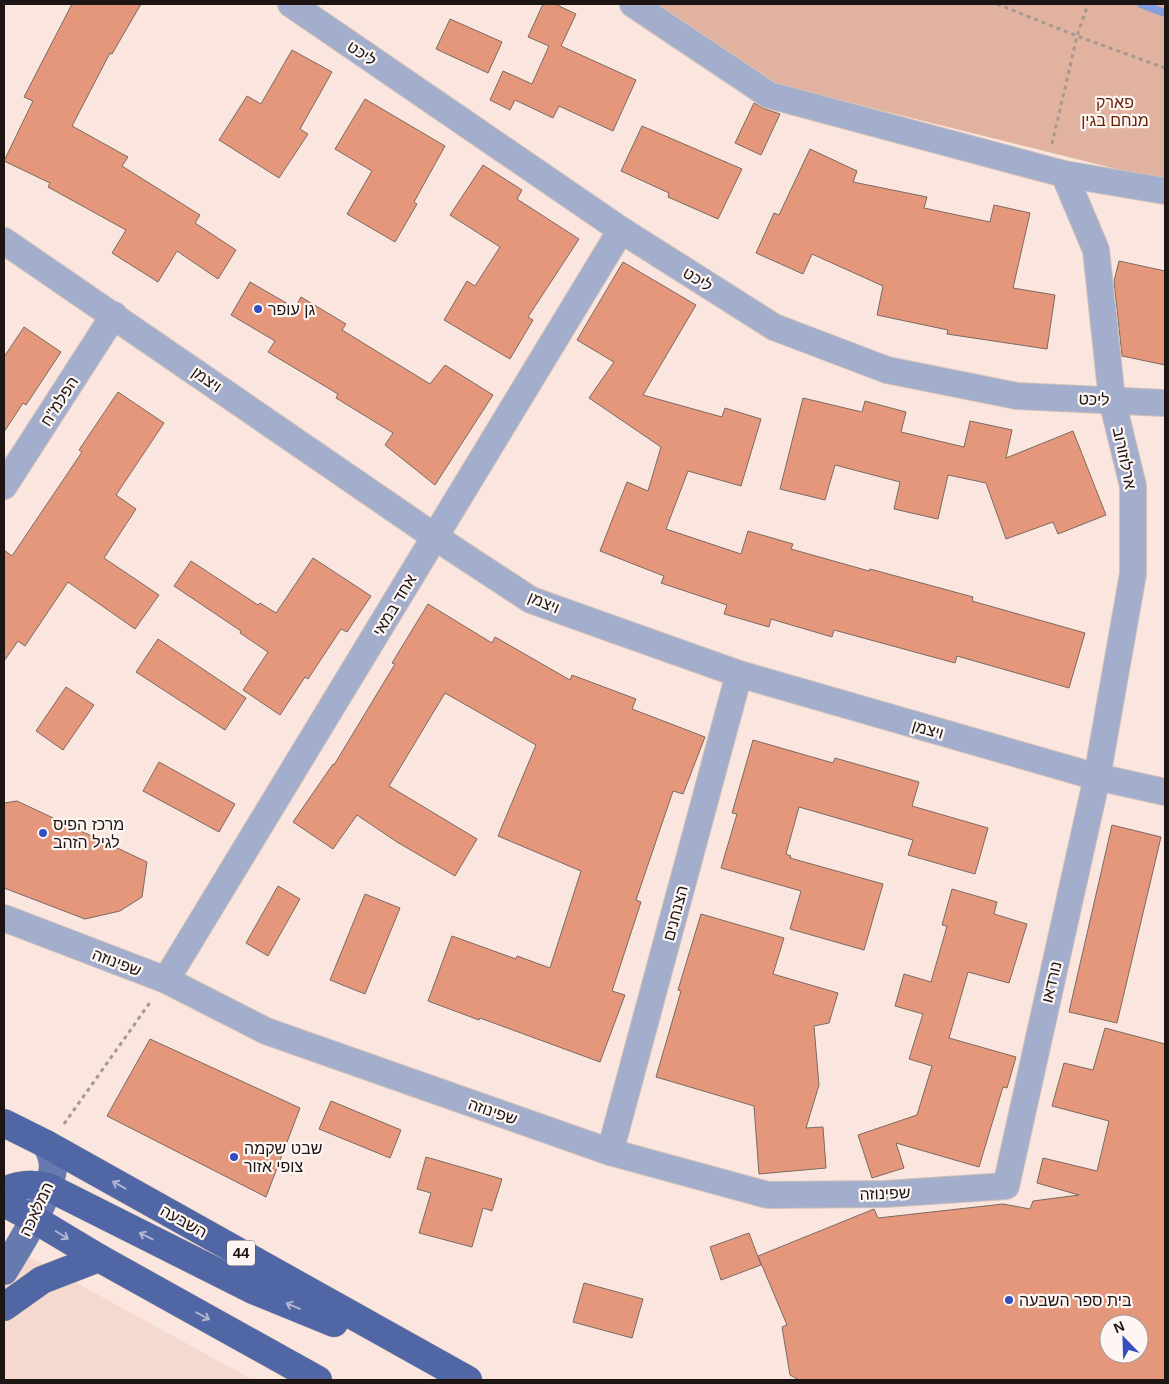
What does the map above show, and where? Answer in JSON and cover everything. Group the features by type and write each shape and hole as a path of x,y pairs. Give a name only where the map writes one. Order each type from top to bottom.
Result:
{"highway":[{"name":"השבעה","path":"4,1123 46,1144 468,1380"},
{"path":"4,1191 22,1185 35,1184 48,1187 254,1290 436,1363"},
{"path":"4,1203 34,1218 99,1258 318,1380"},
{"path":"4,1308 42,1280 99,1258"}],"main road":[{"name":"המלאכה","path":"4,1272 34,1218 52,1177 52,1155 46,1144"}],"street":[{"name":"ליכט","path":"291,4 622,230 774,328 887,370 1017,396 1165,403"},
{"path":"633,4 769,96 1055,171 1165,191"},
{"name":"ארלוזורוב","path":"1055,171 1096,250 1112,400 1133,486 1132,574 1097,777"},
{"name":"אחד במאי","path":"166,980 622,230"},
{"name":"ויצמן","path":"4,241 435,536 532,600 739,674 1097,777 1165,792"},
{"name":"הפלמ\"ח","path":"4,486 114,315"},
{"name":"הצנחנים","path":"610,1152 739,674"},
{"name":"נורדאו","path":"1006,1186 1097,777"},
{"name":"שפינוזה","path":"4,918 166,980 266,1031 610,1152 768,1195 886,1194 1006,1186"}],"path":[{"path":"997,4 1165,68"},
{"path":"1055,171 1078,36 1088,4"},
{"path":"71,1128 64,1124 166,980"}],"shaded area":[{"path":"4,1243 253,1380 4,1380"}],"green space":[{"name":"פארק מנחם בגין","path":"650,4 1165,4 1165,181 763,81"}],"building":[{"path":"72,4 141,4 112,54 110,53 72,126 128,157 122,166 200,215 195,223 236,250 218,279 177,251 158,282 112,253 126,230 48,187 50,183 4,161 33,101 24,97"},
{"path":"543,4 555,4 576,14 561,46 636,80 613,131 559,106 553,118 515,100 510,110 490,100 503,71 532,84 549,46 528,37"},
{"path":"450,19 502,42 488,73 436,49"},
{"path":"292,50 332,72 300,129 308,134 279,178 219,140 247,96 261,104"},
{"path":"365,99 445,146 414,202 417,204 395,242 347,214 372,171 335,149"},
{"path":"754,103 780,114 761,155 735,143"},
{"path":"642,126 742,169 718,219 668,197 669,193 621,171"},
{"path":"810,149 857,171 853,182 927,197 924,208 990,222 994,205 1030,213 1013,288 1055,295 1047,349 947,334 948,330 877,315 883,286 812,254 803,274 756,253 774,213 779,215"},
{"path":"483,165 522,190 517,199 579,239 528,317 533,320 510,359 444,320 467,281 475,286 500,247 450,215"},
{"path":"1119,261 1165,271 1165,365 1122,356 1114,281"},
{"path":"623,262 696,305 643,395 722,417 725,408 761,419 741,486 688,471 666,529 741,554 748,531 793,544 791,549 973,597 972,601 1085,633 1069,688 957,656 955,663 834,630 832,637 771,619 769,627 724,614 727,605 661,583 664,576 600,551 627,482 648,491 661,447 589,398 614,362 577,340"},
{"path":"250,282 295,308 301,297 346,324 342,330 430,384 445,365 493,395 435,485 385,445 393,433 336,398 338,394 268,352 275,341 231,315"},
{"path":"24,327 61,352 26,405 23,403 4,432 4,357"},
{"path":"118,392 164,423 116,495 136,509 104,558 159,595 135,629 68,582 25,646 18,641 4,661 4,550 12,556 82,452 79,450"},
{"path":"803,398 862,412 865,401 906,412 901,432 964,447 970,421 1012,430 1006,458 1073,431 1106,515 1058,534 1053,522 1006,539 986,483 948,475 938,519 894,509 900,482 835,465 825,500 780,489"},
{"path":"313,558 371,596 347,632 341,629 308,679 305,677 280,715 243,690 268,652 240,633 241,631 174,586 191,561 258,605 260,603 276,613"},
{"path":"428,604 492,643 495,637 570,680 572,675 636,699 632,709 705,737 683,794 673,791 636,900 641,902 612,991 625,995 600,1062 428,1001 452,936 516,959 517,956 550,968 581,871 498,836 536,745 445,693 389,786 477,839 455,876 397,842 357,815 333,849 293,822 334,765 395,664 392,663"},
{"path":"158,639 246,698 225,730 136,672"},
{"path":"66,687 94,705 63,750 36,731"},
{"path":"753,740 833,763 835,758 919,782 912,806 988,828 975,874 908,855 913,840 799,807 786,854 791,856 790,858 883,884 864,950 790,929 801,891 721,868 737,814 732,813"},
{"path":"159,762 235,804 219,832 143,791"},
{"name":"מרכז הפיס לגיל הזהב","path":"17,801 147,862 142,897 120,911 85,919 4,888 4,803"},
{"path":"1112,825 1161,837 1117,1023 1069,1012"},
{"path":"278,886 300,899 268,956 246,943"},
{"path":"952,889 997,902 994,914 1027,924 1009,983 968,972 949,1038 1016,1057 1007,1088 1003,1087 979,1167 896,1143 904,1168 872,1178 858,1135 917,1115 932,1066 909,1059 923,1014 895,1006 904,974 931,982 947,926 942,925"},
{"path":"365,894 400,908 365,994 330,980"},
{"path":"701,914 784,938 773,974 838,993 829,1023 814,1026 819,1085 806,1128 823,1127 826,1168 759,1174 754,1106 656,1077 681,991 678,990"},
{"name":"בית ספר השבעה","path":"1105,1028 1165,1044 1165,1380 799,1380 790,1375 782,1327 787,1325 758,1256 874,1209 878,1218 1003,1204 1030,1209 1033,1201 1079,1195 1037,1183 1043,1158 1097,1171 1109,1121 1052,1106 1064,1063 1093,1070"},
{"name":"שבט שקמה צופי אזור","path":"150,1039 300,1108 266,1197 107,1116"},
{"path":"331,1101 401,1130 390,1158 319,1129"},
{"path":"426,1157 502,1179 492,1211 483,1208 472,1247 419,1233 431,1193 417,1189"},
{"path":"749,1233 761,1265 721,1280 710,1247"},
{"path":"584,1283 643,1299 632,1338 573,1322"}],"waterway":[{"path":"1141,4 1165,13"}],"place":[{"name":"גן עופר","path":"258,309"},
{"name":"מרכז הפיס לגיל הזהב","path":"43,833"},
{"name":"שבט שקמה צופי אזור","path":"234,1157"},
{"name":"בית ספר השבעה","path":"1009,1300"}]}
